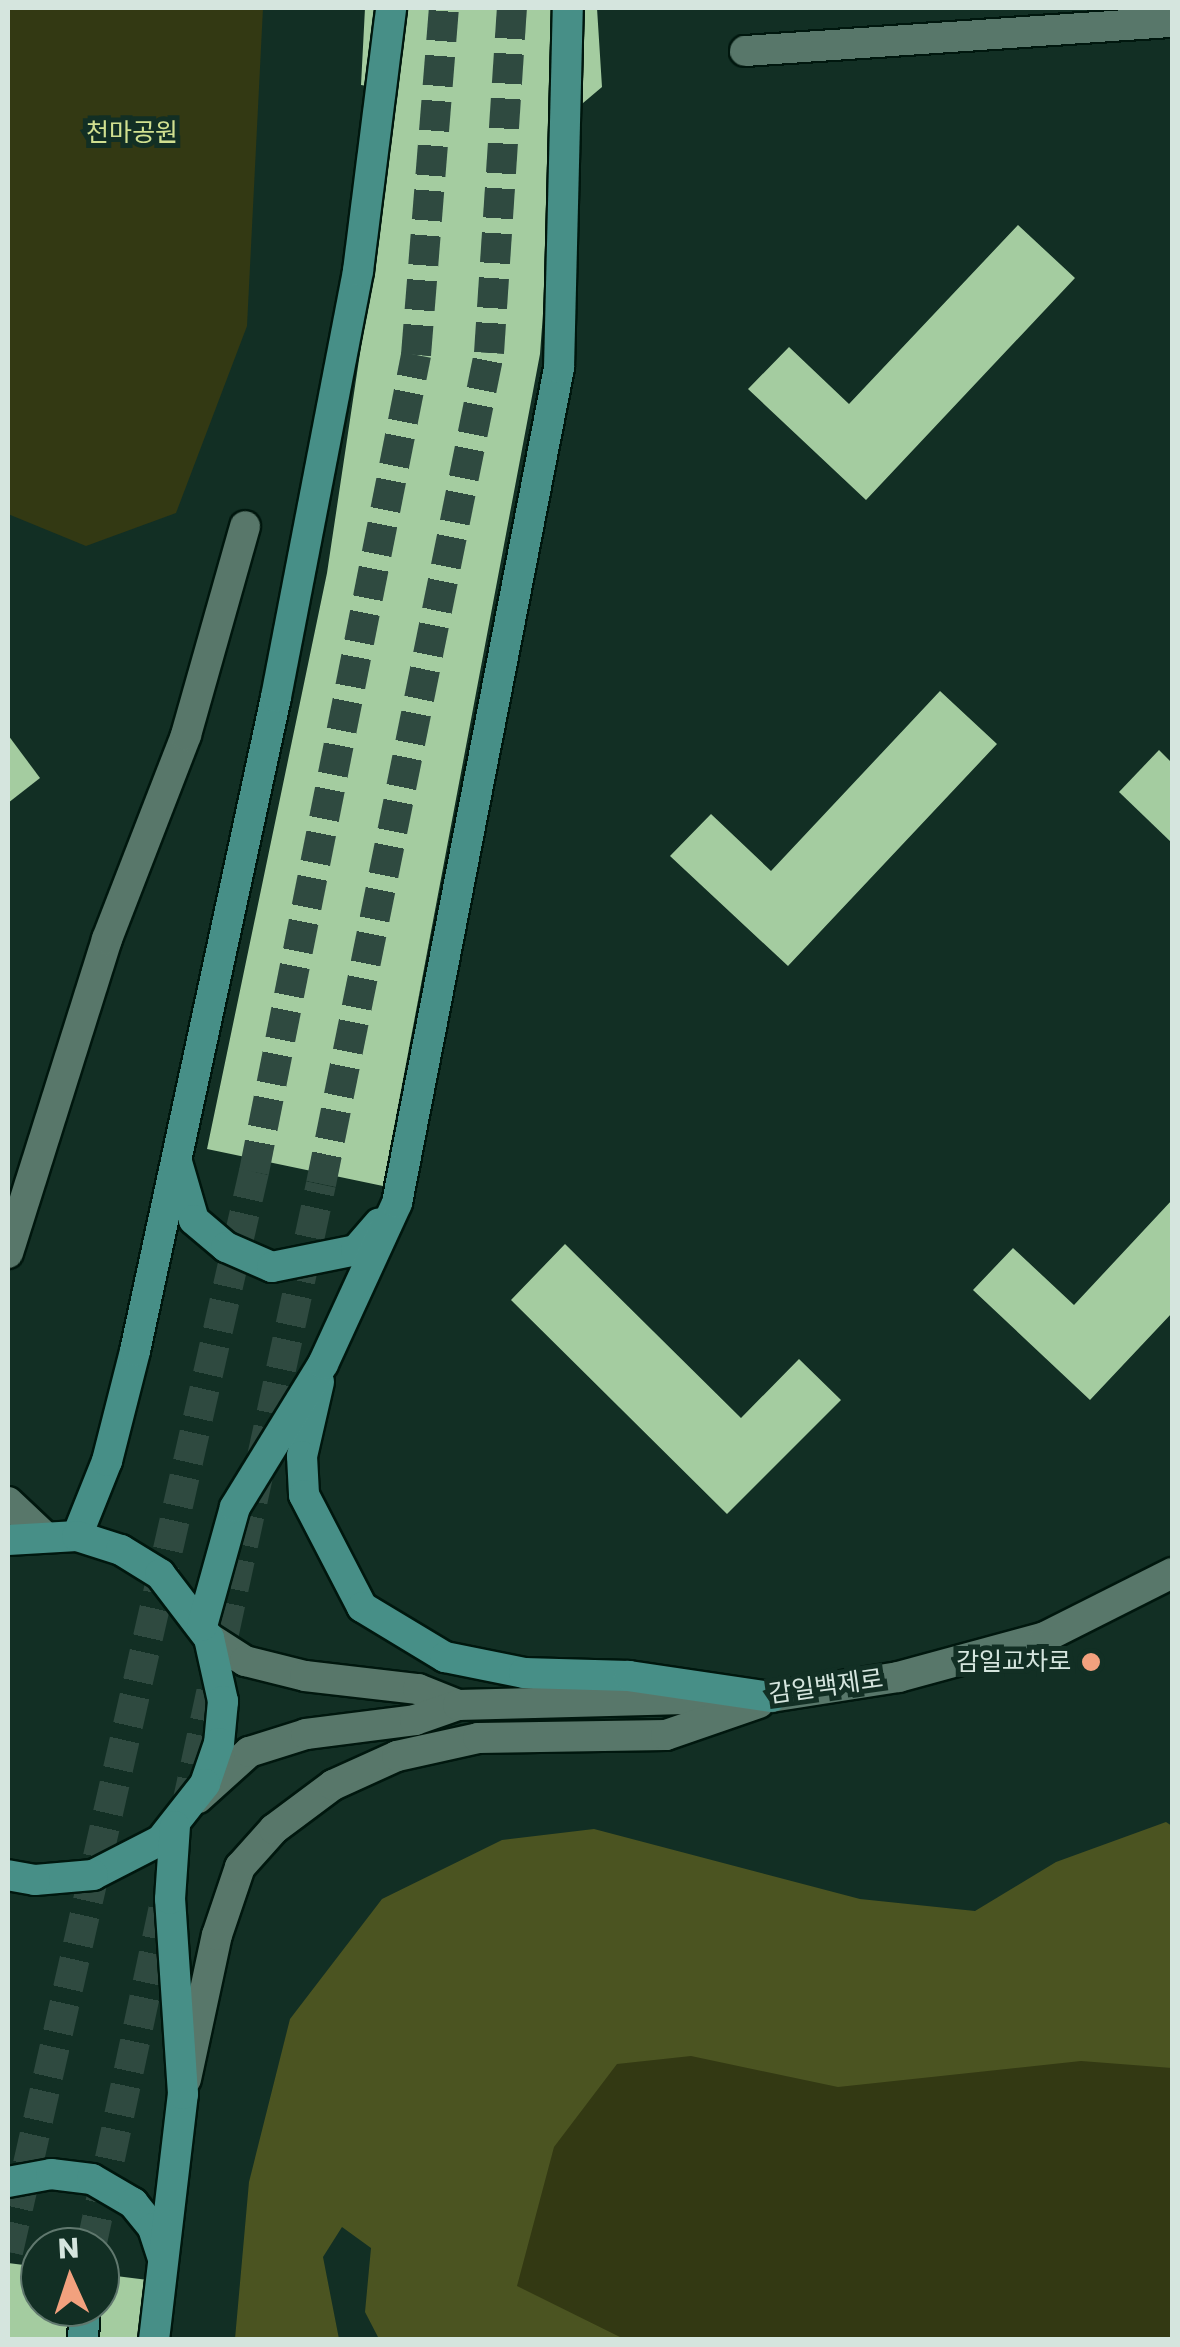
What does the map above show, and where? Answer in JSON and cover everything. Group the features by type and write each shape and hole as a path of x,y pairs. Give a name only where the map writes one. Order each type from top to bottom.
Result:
{"main road":[{"path":"77,1536 107,1461 135,1352 174,1147 276,697 358,271 391,8"},
{"path":"206,1632 235,1507 323,1364 397,1203 559,368 568,8"},
{"path":"745,51 1172,22"},
{"path":"8,1253 108,939 186,736 245,526"},
{"path":"174,1147 194,1220 226,1247 272,1267 356,1250 397,1203"},
{"path":"323,1364 302,1456 304,1495 362,1607 445,1657 524,1673 629,1676 771,1697"},
{"path":"8,1502 42,1534"},
{"path":"8,1540 42,1534 77,1536 141,1560 176,1589 206,1632 221,1679 222,1723 213,1764 185,1815 170,1899 183,2094"},
{"name":"감일백제로","path":"458,1705 771,1697 898,1677 1045,1637 1172,1573"},
{"path":"206,1632 245,1662 305,1676 418,1689 458,1705"},
{"path":"154,2340 183,2094 217,1934 240,1867 274,1829 333,1785 397,1756 478,1738 666,1735 771,1697"},
{"path":"8,1875 35,1880 93,1875 146,1852 249,1752 306,1734 415,1720 458,1705"},
{"path":"8,2182 51,2174 92,2179 133,2204 153,2228 164,2261"}],"green space":[{"name":"천마공원","path":"8,8 263,8 247,326 176,513 86,546 8,514"},
{"path":"1166,1822 1172,1826 1172,2068 1081,2061 838,2087 691,2056 617,2064 554,2147 517,2286 624,2339 379,2339 365,2312 371,2248 342,2227 323,2257 339,2339 235,2339 249,2182 290,2019 382,1899 502,1840 594,1829 860,1899 975,1911 1056,1862"},
{"path":"1172,2005 1172,2339 459,2340 608,2019"}],"building":[{"path":"365,8 597,8 602,87 557,125 540,354 383,1186 207,1149 327,573 375,253 388,89 361,85"},
{"path":"1018,225 1075,278 866,500 748,389 789,347 849,404"},
{"path":"940,691 997,744 788,966 670,856 711,814 771,871"},
{"path":"8,735 40,778 8,803"},
{"path":"1159,750 1172,763 1172,843 1119,792"},
{"path":"1172,1200 1172,1313 1090,1400 973,1290 1013,1248 1074,1305"},
{"path":"565,1244 741,1418 799,1359 841,1400 727,1514 511,1300"},
{"path":"8,2263 20,2264 20,2327 120,2327 120,2276 148,2280 142,2340 8,2340"}],"tunnel":[{"path":"8,2252 254,1172 416,355 444,8"},
{"path":"186,1809 321,1184 489,353 512,8"},
{"path":"95,2227 166,1898"}],"place":[{"name":"감일교차로","path":"1091,1662"}]}
